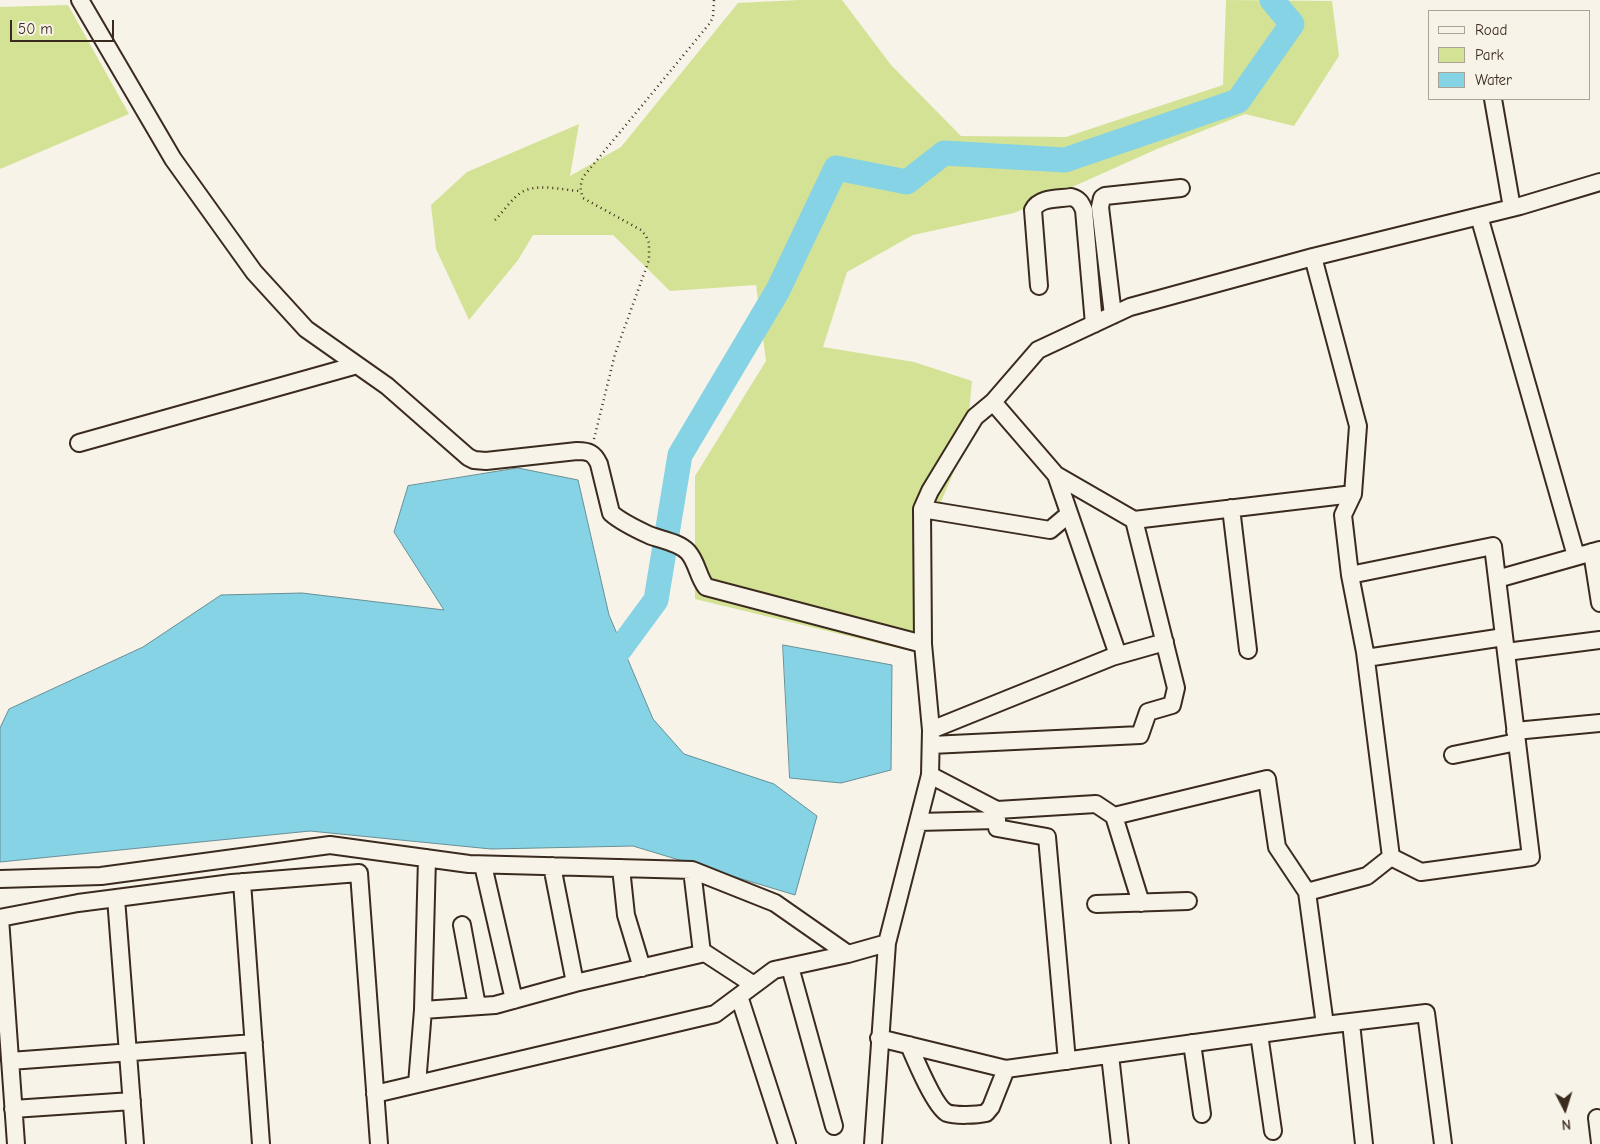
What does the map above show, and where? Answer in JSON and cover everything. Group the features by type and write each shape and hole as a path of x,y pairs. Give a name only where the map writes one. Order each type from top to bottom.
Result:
{"street":[{"path":"80,0 173,159 248,265 306,329 387,386 474,460 486,461 577,451 591,452 599,464 611,513 648,534 678,545 688,552 706,587 923,644"},
{"path":"1493,100 1512,208"},
{"path":"873,1144 887,943 930,775 931,738 923,644 922,509 930,490 975,418 993,402 1038,350 1130,307 1312,257 1512,208 1600,182"},
{"path":"1113,315 1100,202 1102,198 1105,196 1181,188"},
{"path":"1039,286 1032,217 1035,205 1039,201 1076,198 1084,210 1094,324"},
{"path":"1479,216 1576,556"},
{"path":"1312,257 1358,426 1353,494 1343,515 1350,575 1366,658 1391,857"},
{"path":"79,443 357,365"},
{"path":"993,402 1056,475 1134,520 1353,494"},
{"path":"1056,475 1118,655"},
{"path":"1231,508 1248,650"},
{"path":"922,509 1050,530 1069,514"},
{"path":"931,738 1140,735 1148,712 1172,705 1176,688 1134,520"},
{"path":"1350,575 1493,546 1531,857 1421,872 1391,857"},
{"path":"1497,579 1596,551 1600,603"},
{"path":"1366,658 1505,645 1600,640"},
{"path":"931,738 1118,655 1165,642"},
{"path":"1454,755 1516,736 1600,723"},
{"path":"930,775 997,815"},
{"path":"1114,816 1267,780 1277,847 1307,892 1326,1025"},
{"path":"918,822 1096,804 1114,816 1141,903"},
{"path":"997,815 997,828 1048,838 1067,1060"},
{"path":"0,879 101,876 330,845 483,865 692,870 775,903 848,954"},
{"path":"1307,892 1366,876 1391,857"},
{"path":"417,1084 423,1010 427,858"},
{"path":"483,865 514,1000"},
{"path":"552,866 575,983"},
{"path":"622,868 626,914 642,968"},
{"path":"692,870 702,953"},
{"path":"16,1144 0,918 78,903 242,882 359,873 379,1144"},
{"path":"242,882 261,1144"},
{"path":"116,898 135,1144"},
{"path":"1096,904 1188,901"},
{"path":"462,924 477,1006"},
{"path":"375,1094 715,1014 774,970 848,954 887,943"},
{"path":"423,1010 495,1005 575,983 702,953 705,953 754,985"},
{"path":"790,967 834,1126"},
{"path":"739,996 787,1144"},
{"path":"879,1038 1006,1069 1426,1013 1443,1144"},
{"path":"1351,1023 1364,1144"},
{"path":"1259,1034 1273,1131"},
{"path":"10,1061 254,1043"},
{"path":"1192,1044 1202,1114"},
{"path":"909,1045 940,1107 947,1113 986,1113 991,1107 1006,1069"},
{"path":"1110,1055 1120,1144"},
{"path":"13,1109 132,1101"},
{"path":"1597,1118 1600,1143"}],"path":[{"path":"591,452 616,354 647,269 650,251 646,236 641,230 589,202 580,191 580,184 583,177 710,23 713,18 714,0"},
{"path":"495,220 519,194 528,190 539,188 580,191"}],"green space":[{"path":"842,0 891,65 961,136 1066,137 1223,85 1226,0 1332,1 1339,56 1294,126 1245,114 1157,149 1014,213 913,235 847,272 823,347 914,362 972,381 966,443 932,523 932,652 906,650 695,599 695,476 766,361 756,285 670,291 613,235 533,235 518,260 469,320 436,249 431,205 467,172 579,124 570,176 621,147 738,3"},
{"path":"68,5 129,114 0,169 0,7"}],"water":[{"path":"518,468 578,480 609,615 653,719 684,754 774,784 817,816 795,895 633,846 491,849 310,831 0,862 0,728 9,709 143,647 221,595 302,593 444,610 394,532 408,486"},
{"path":"783,645 892,665 891,770 841,783 790,778"}],"waterway":[{"path":"597,663 609,664 656,600 680,455 778,290 836,168 907,182 944,153 1065,160 1238,101 1292,24 1272,0"}]}
